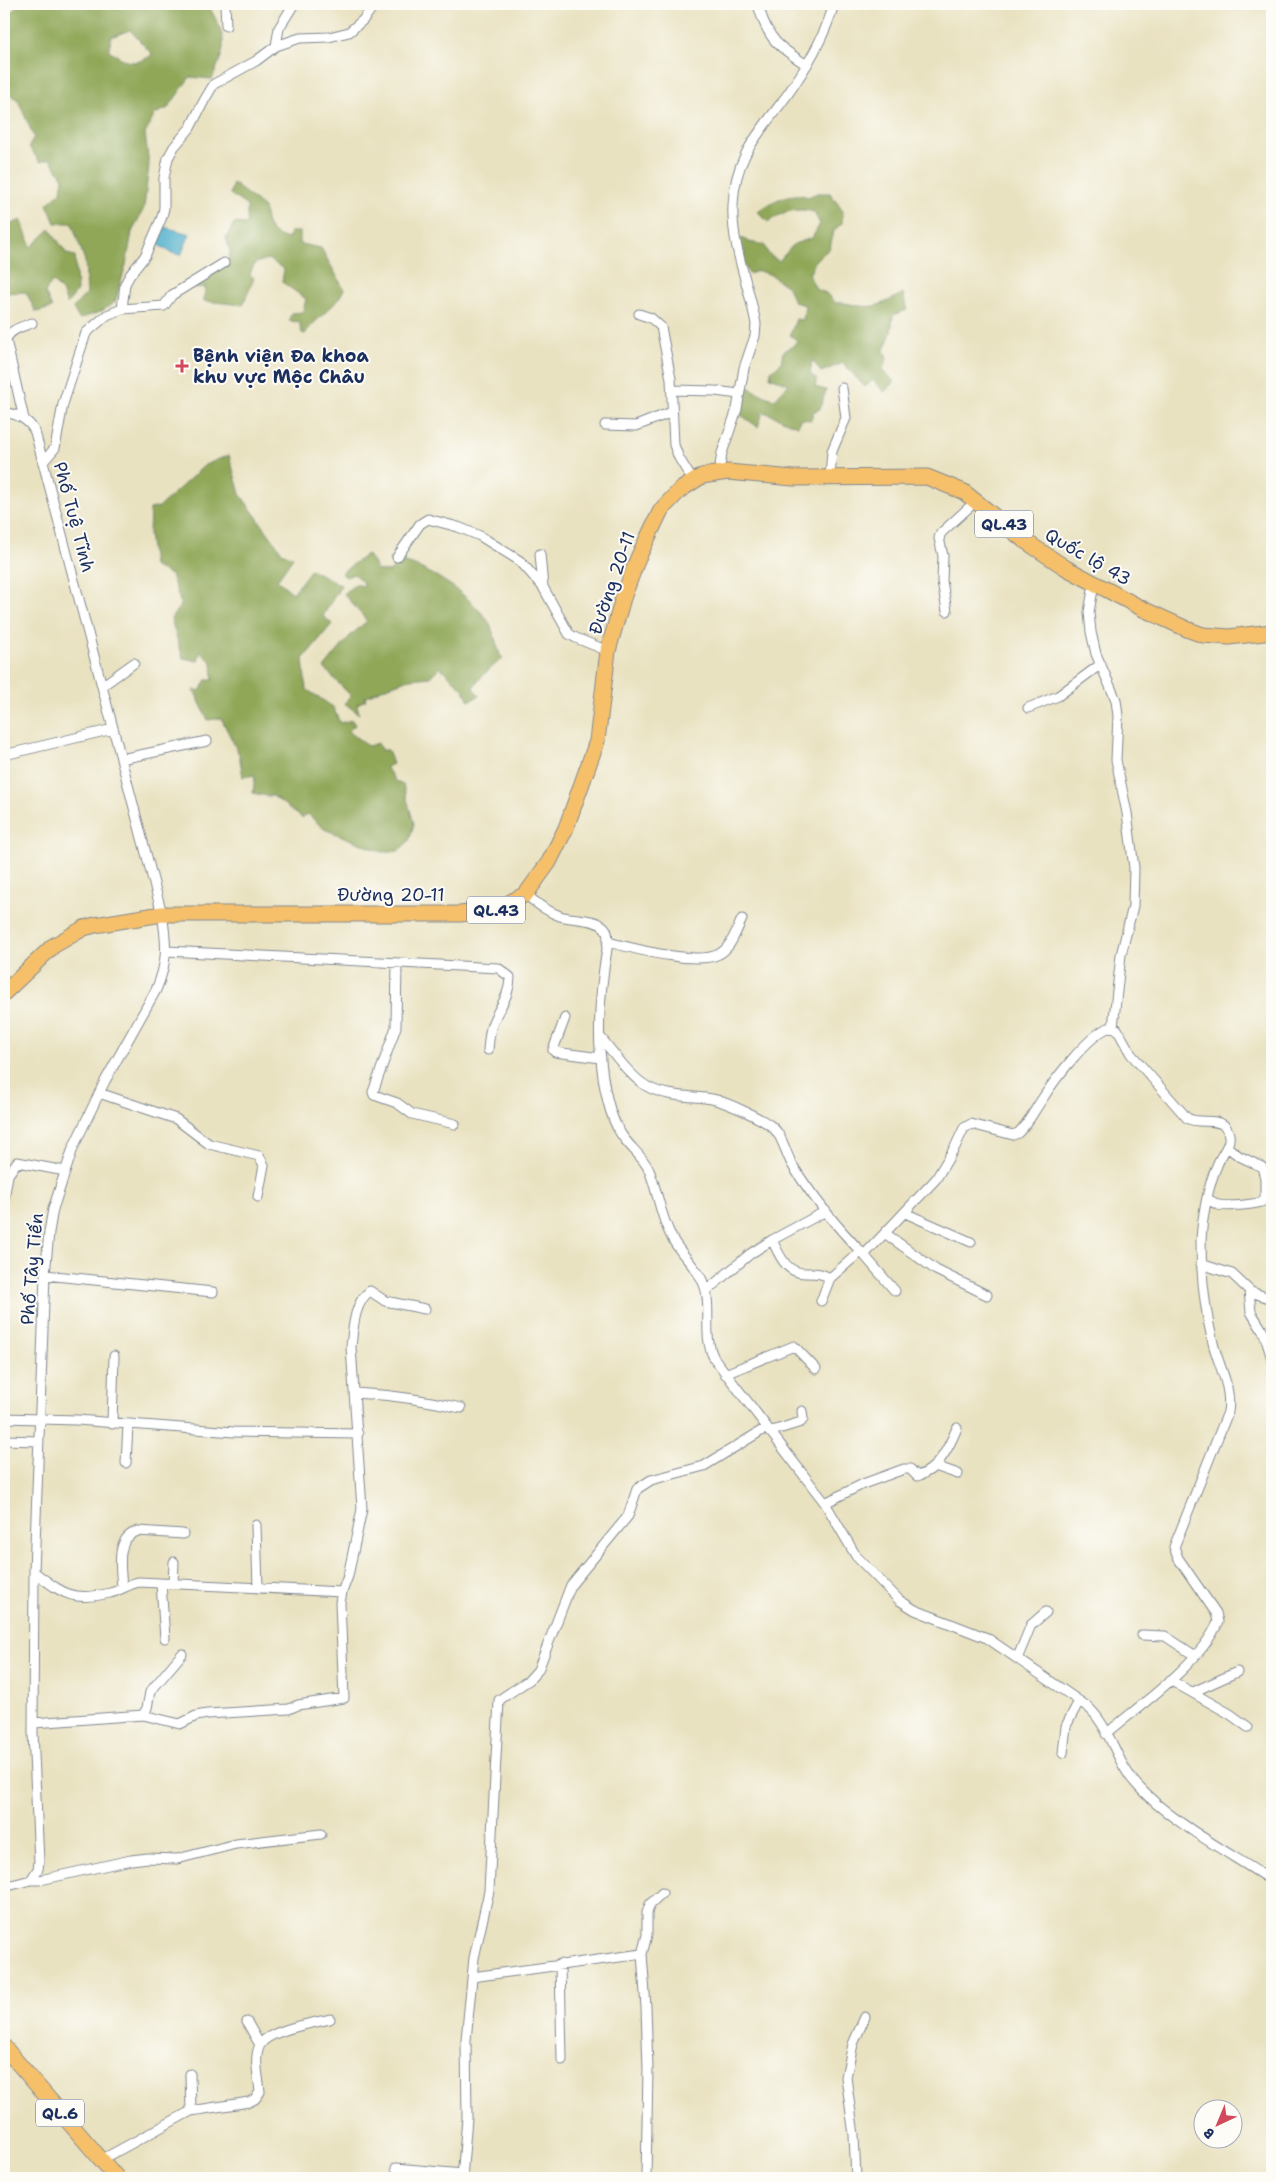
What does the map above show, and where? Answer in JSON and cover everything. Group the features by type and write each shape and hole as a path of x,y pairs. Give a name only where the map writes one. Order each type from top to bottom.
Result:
{"highway":[{"name":"Quốc lộ 43","path":"719,472 782,478 927,478 952,486 976,501 1025,541 1094,584 1144,609 1203,635 1229,637 1272,632"},
{"name":"Đường 20-11","path":"4,993 47,952 84,928 162,914 460,914 495,910 526,894 549,862 562,836 594,752 600,730 608,651 628,583 647,536 661,510 680,490 702,476 719,472"},
{"name":"QL.6","path":"4,2047 117,2178"}],"street":[{"path":"225,4 226,26"},
{"path":"276,46 279,28 294,4"},
{"path":"122,308 125,284 145,256 162,217 168,158 174,147 190,128 204,99 214,84 256,61 276,46 300,38 341,35 358,25 375,4"},
{"path":"719,472 722,453 733,424 744,368 755,336 756,324 738,258 733,212 735,186 749,145 796,83 828,24 834,4"},
{"path":"759,8 765,27 775,42 807,64"},
{"path":"43,462 55,448 63,404 86,333 107,315 122,308 164,306 172,295 224,263"},
{"path":"639,314 651,318 661,327 672,390 676,452 694,480"},
{"name":"Phố Tuệ Tĩnh","path":"32,323 13,330 8,334 6,340 24,419 32,425 35,432 102,686"},
{"path":"830,477 832,451 846,418 842,388"},
{"path":"672,390 716,391 739,394"},
{"path":"605,425 630,428 672,412"},
{"path":"4,413 14,413 24,419"},
{"path":"948,611 942,588 943,556 939,538 940,533 976,501"},
{"path":"397,557 420,524 428,519 458,527 483,538 520,561 543,587 569,634 608,651"},
{"path":"540,554 543,587"},
{"path":"1094,584 1089,612 1090,626 1093,643 1116,700 1118,716 1116,760 1127,813 1134,868 1133,906 1121,955 1113,1027"},
{"path":"134,663 102,686 162,914"},
{"path":"1028,708 1058,696 1101,664"},
{"path":"4,755 113,730"},
{"path":"121,759 208,741"},
{"path":"526,894 536,904 562,916 596,923 604,927 608,935 600,990 601,1058 605,1090 617,1126 621,1134 648,1167 666,1226 682,1255 699,1275 706,1291 709,1345 714,1358 825,1504 856,1556 899,1600 914,1610 981,1635 1095,1713 1128,1775 1153,1800 1175,1818 1272,1880"},
{"name":"Phố Tây Tiến","path":"31,1880 38,1869 39,1862 33,1723 34,1572 45,1275 53,1210 73,1148 99,1094 162,977 167,951 162,914"},
{"path":"608,942 667,955 709,957 718,955 725,950 742,919"},
{"path":"167,951 498,968 505,971 510,977 510,984 505,1001 491,1027 488,1050"},
{"path":"397,963 396,1027 373,1092 374,1095 397,1103 412,1114 455,1124"},
{"path":"565,1018 553,1050 555,1052 601,1058"},
{"path":"1106,1734 1170,1680 1215,1630 1218,1618 1178,1558 1174,1550 1174,1543 1208,1463 1228,1412 1230,1401 1211,1333 1201,1264 1203,1223 1208,1199 1218,1162 1227,1147 1230,1137 1225,1126 1217,1122 1198,1122 1187,1118 1131,1054 1120,1034 1113,1027"},
{"path":"822,1301 830,1278 886,1234 942,1171 966,1125 972,1124 1013,1135 1018,1133 1044,1096 1087,1044 1102,1030 1113,1027"},
{"path":"601,1038 639,1080 648,1087 661,1092 715,1100 730,1105 770,1126 779,1136 792,1165 826,1211 895,1291"},
{"path":"99,1094 168,1116 209,1144 259,1156 264,1165 258,1197"},
{"path":"1208,1199 1217,1204 1230,1206 1259,1204 1265,1200 1265,1178 1262,1167 1239,1156 1227,1147"},
{"path":"4,1199 8,1175 17,1162 65,1171"},
{"path":"706,1291 741,1261 772,1240 826,1211"},
{"path":"905,1213 971,1242"},
{"path":"886,1234 936,1270 987,1295"},
{"path":"772,1240 784,1262 792,1270 804,1273 820,1272 830,1278"},
{"path":"1201,1264 1232,1274 1249,1290 1272,1299"},
{"path":"45,1275 212,1292"},
{"path":"1249,1290 1251,1312 1264,1333 1272,1359"},
{"path":"33,1723 143,1715 180,1724 196,1716 207,1714 289,1708 344,1698 340,1612 342,1592 348,1576 362,1509 355,1393 350,1347 357,1312 365,1296 370,1291 385,1301 425,1309"},
{"path":"725,1374 794,1346 816,1369"},
{"path":"112,1424 114,1356"},
{"path":"355,1393 422,1399 461,1408"},
{"path":"396,2168 462,2176 467,2118 466,2040 472,1977 489,1891 499,1700 529,1680 538,1670 571,1585 631,1511 638,1489 642,1485 657,1478 704,1466 768,1430 801,1422 803,1419 802,1411"},
{"path":"4,1418 77,1420 234,1432 358,1434"},
{"path":"126,1463 128,1425"},
{"path":"825,1504 862,1484 904,1469 910,1469 917,1476 928,1472 944,1453 956,1428"},
{"path":"4,1440 39,1442"},
{"path":"935,1466 958,1474"},
{"path":"256,1525 258,1588"},
{"path":"122,1588 121,1552 126,1538 131,1533 138,1530 183,1534"},
{"path":"173,1584 174,1562"},
{"path":"34,1572 62,1592 75,1597 110,1593 128,1584 139,1582 342,1592"},
{"path":"161,1584 165,1638"},
{"path":"1018,1659 1031,1626 1046,1612"},
{"path":"1142,1635 1165,1636 1194,1655"},
{"path":"143,1715 147,1708 150,1692 182,1654"},
{"path":"1193,1692 1237,1672"},
{"path":"1170,1680 1230,1714 1248,1727"},
{"path":"1063,1753 1066,1726 1079,1701"},
{"path":"4,1888 31,1880 40,1880 131,1860 148,1858 178,1859 236,1844 321,1834"},
{"path":"646,2178 648,2069 642,1954 647,1935 647,1913 650,1904 662,1893"},
{"path":"472,1977 642,1954"},
{"path":"560,1964 562,2060"},
{"path":"856,2178 854,2135 846,2077 853,2044 865,2016"},
{"path":"260,2045 270,2036 283,2031 330,2019"},
{"path":"101,2160 191,2111 249,2102 255,2099 260,2092 257,2067 260,2045 247,2022"},
{"path":"190,2074 191,2111"}],"green space":[{"path":"19,4 208,4 222,34 223,48 212,79 190,77 168,108 155,114 145,134 149,165 144,208 132,232 126,265 115,302 100,312 79,319 73,308 87,293 85,261 72,223 55,223 47,204 61,192 63,178 50,159 40,162 29,147 34,137 18,100 4,90 4,20","holes":["130,30 152,54 145,59 135,62 120,58 109,50 111,37"]},
{"path":"233,183 264,208 266,220 272,232 288,239 290,232 300,232 300,244 321,248 344,289 336,302 305,334 302,333 299,322 289,321 291,313 303,312 306,299 282,282 284,269 268,259 255,263 250,274 254,278 243,305 204,301 205,287 189,288 227,264 230,251 226,238 234,223 247,224 247,206 230,194"},
{"path":"817,193 830,193 843,211 842,223 834,231 830,248 816,260 809,275 816,289 826,293 836,303 867,307 883,303 903,293 907,310 893,315 891,333 884,350 887,359 882,370 895,382 884,392 873,380 865,387 843,363 821,372 812,360 810,374 817,379 815,387 826,390 820,409 813,412 811,420 800,419 798,426 763,412 758,427 738,413 745,386 775,399 789,384 770,377 771,371 781,363 783,352 794,345 797,340 790,335 796,319 803,320 805,305 794,302 788,287 769,274 758,271 749,274 743,263 742,257 745,253 739,244 742,238 749,242 764,245 769,255 779,261 794,244 812,238 820,224 814,212 790,211 768,222 758,212 769,204 788,196 802,195 808,197"},
{"path":"21,220 31,247 50,229 67,254 75,256 77,291 67,304 62,291 52,281 45,292 52,308 36,312 26,292 4,293 4,223 9,225"},
{"path":"229,455 240,494 282,552 293,557 277,580 293,593 311,569 341,585 323,616 332,624 303,659 306,689 333,707 340,723 352,720 355,725 348,731 368,746 378,743 381,750 388,750 393,764 386,767 396,782 403,785 414,824 409,841 398,851 382,852 324,829 308,814 302,818 273,796 253,793 255,775 243,777 239,754 221,718 208,720 194,690 200,691 206,680 213,680 212,662 200,652 198,661 183,658 171,619 181,604 171,575 153,566 149,533 150,509 159,507 205,465"},
{"path":"367,554 376,570 390,572 394,567 389,559 403,562 430,573 455,588 486,618 500,655 503,658 483,675 473,687 479,696 469,701 464,690 440,667 430,677 410,679 365,697 366,700 357,704 359,714 344,703 351,696 324,668 350,636 367,621 344,594 355,584 363,586 364,584 354,574 346,577 341,573"}],"water":[{"path":"164,227 190,234 181,255 172,253 158,245"}],"place":[{"name":"Bệnh viện Đa khoa khu vực Mộc Châu","path":"182,366"}]}
